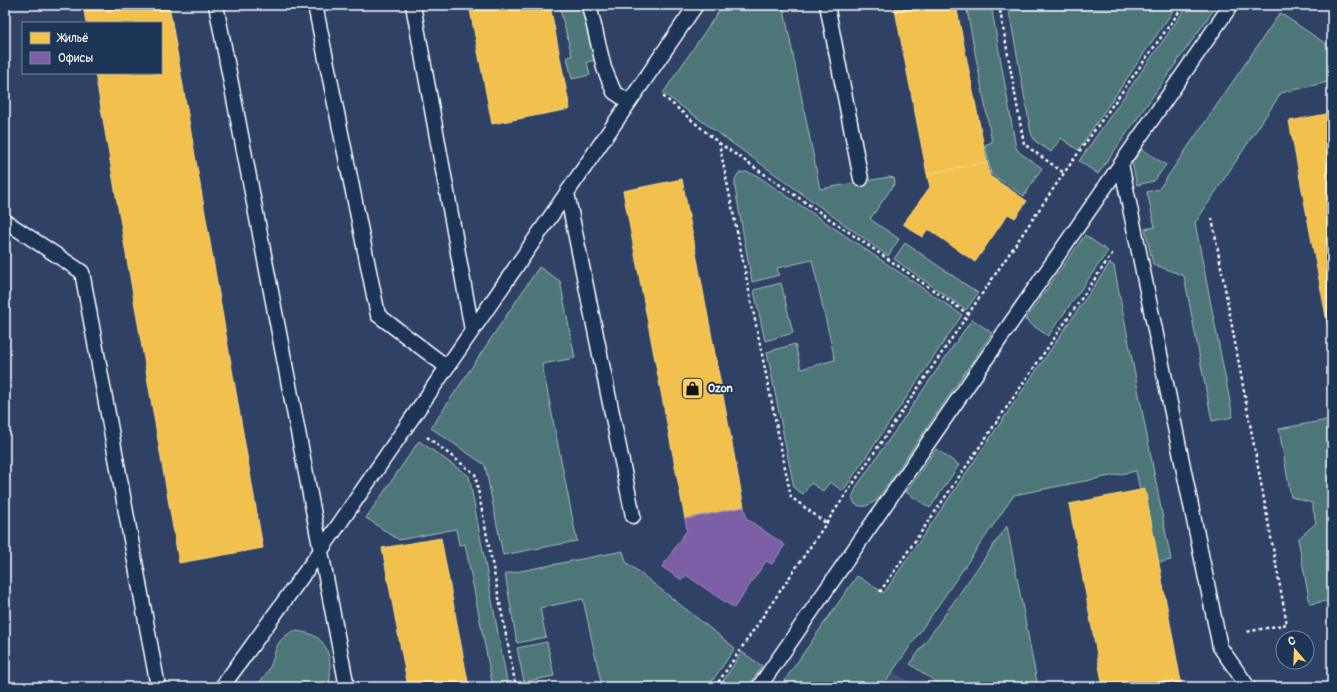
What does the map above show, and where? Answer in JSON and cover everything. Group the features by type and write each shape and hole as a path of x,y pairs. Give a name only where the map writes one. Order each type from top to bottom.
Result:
{"lane":[{"path":"216,5 322,549 347,687"},
{"path":"315,5 378,315 447,367"},
{"path":"413,5 472,330"},
{"path":"589,5 604,68 614,92 629,102"},
{"path":"222,687 322,549 696,5"},
{"path":"827,5 861,179"},
{"path":"759,687 1231,5"},
{"path":"1121,164 1220,647 1248,687"},
{"path":"567,193 633,516"},
{"path":"5,221 82,272 158,687"}],"path":[{"path":"999,5 1024,144 1064,173"},
{"path":"715,687 1064,173 1184,5"},
{"path":"660,93 719,143 968,314"},
{"path":"719,143 791,496 827,524"},
{"path":"1212,218 1287,624 1246,632"},
{"path":"880,592 1133,223"},
{"path":"427,436 475,474 516,687"}],"shaded area":[{"path":"893,671 917,687 882,687"}],"green space":[{"path":"559,5 584,5 596,60 587,62 590,75 572,79 567,57 572,56"},
{"path":"723,5 783,5 820,189 889,177 894,178 895,183 870,219 899,239 888,256 663,93"},
{"path":"966,5 991,5 1016,148 1020,153 1042,168 1024,196 991,174 985,145 992,142"},
{"path":"1008,5 1177,5 1078,150 1061,138 1051,152 1035,141 1031,133"},
{"path":"1188,5 1217,5 1098,174 1079,161"},
{"path":"1280,13 1332,48 1332,81 1281,93 1195,223 1233,417 1212,421 1184,276 1153,264 1145,229 1155,227 1147,192 1159,189"},
{"path":"1142,149 1166,165 1154,181 1137,185 1132,163"},
{"path":"746,172 756,175 962,315 843,491 830,482 823,491 811,483 803,494 794,488 767,352 795,344 801,369 835,360 812,260 777,268 779,275 752,282 735,188 735,179 739,173"},
{"path":"1085,235 1108,251 1048,336 1025,320"},
{"path":"905,243 978,293 966,310 894,259"},
{"path":"1110,263 1114,266 1171,560 1155,563 1136,471 1014,495 882,687 780,687 857,576 884,593"},
{"path":"539,267 560,281 575,358 542,364 577,541 503,555 485,465 431,428"},
{"path":"781,283 793,333 765,341 754,290"},
{"path":"972,319 992,333 877,500 864,506 855,504 852,498 857,486"},
{"path":"1332,419 1332,496 1327,500 1332,518 1332,600 1310,604 1298,539 1316,523 1312,503 1291,497 1279,429"},
{"path":"419,441 469,476 508,687 493,687 465,544 459,545 456,529 399,540 366,518"},
{"path":"936,449 959,465 930,508 906,492"},
{"path":"1007,526 1038,687 943,687 910,664"},
{"path":"623,551 626,562 735,648 708,687 602,687 583,599 540,608 546,637 517,643 505,574"},
{"path":"293,631 305,632 314,636 321,641 326,648 330,666 329,687 256,687 269,669 276,647 286,635"},
{"path":"547,642 554,676 524,682 517,648"},
{"path":"742,652 762,666 748,687 719,687"}],"building: Жильё":[{"path":"83,5 169,5 263,548 179,563 95,74 162,74 162,22 86,22"},
{"path":"469,5 550,5 570,109 492,124"},
{"path":"894,5 956,5 987,162 927,174"},
{"path":"1332,113 1332,342 1331,343 1289,121"},
{"path":"987,162 990,176 1027,201 1015,218 1008,214 975,262 928,229 922,237 903,224 930,187 927,174"},
{"path":"682,179 744,507 685,519 623,191"},
{"path":"1145,489 1182,687 1103,687 1069,504"},
{"path":"441,538 469,687 408,687 382,548"}],"building: Офисы":[{"path":"744,507 747,519 785,545 772,564 766,561 734,608 686,575 682,580 662,567 687,530 685,519"}],"place":[{"name":"Ozon","path":"692,388"}]}
